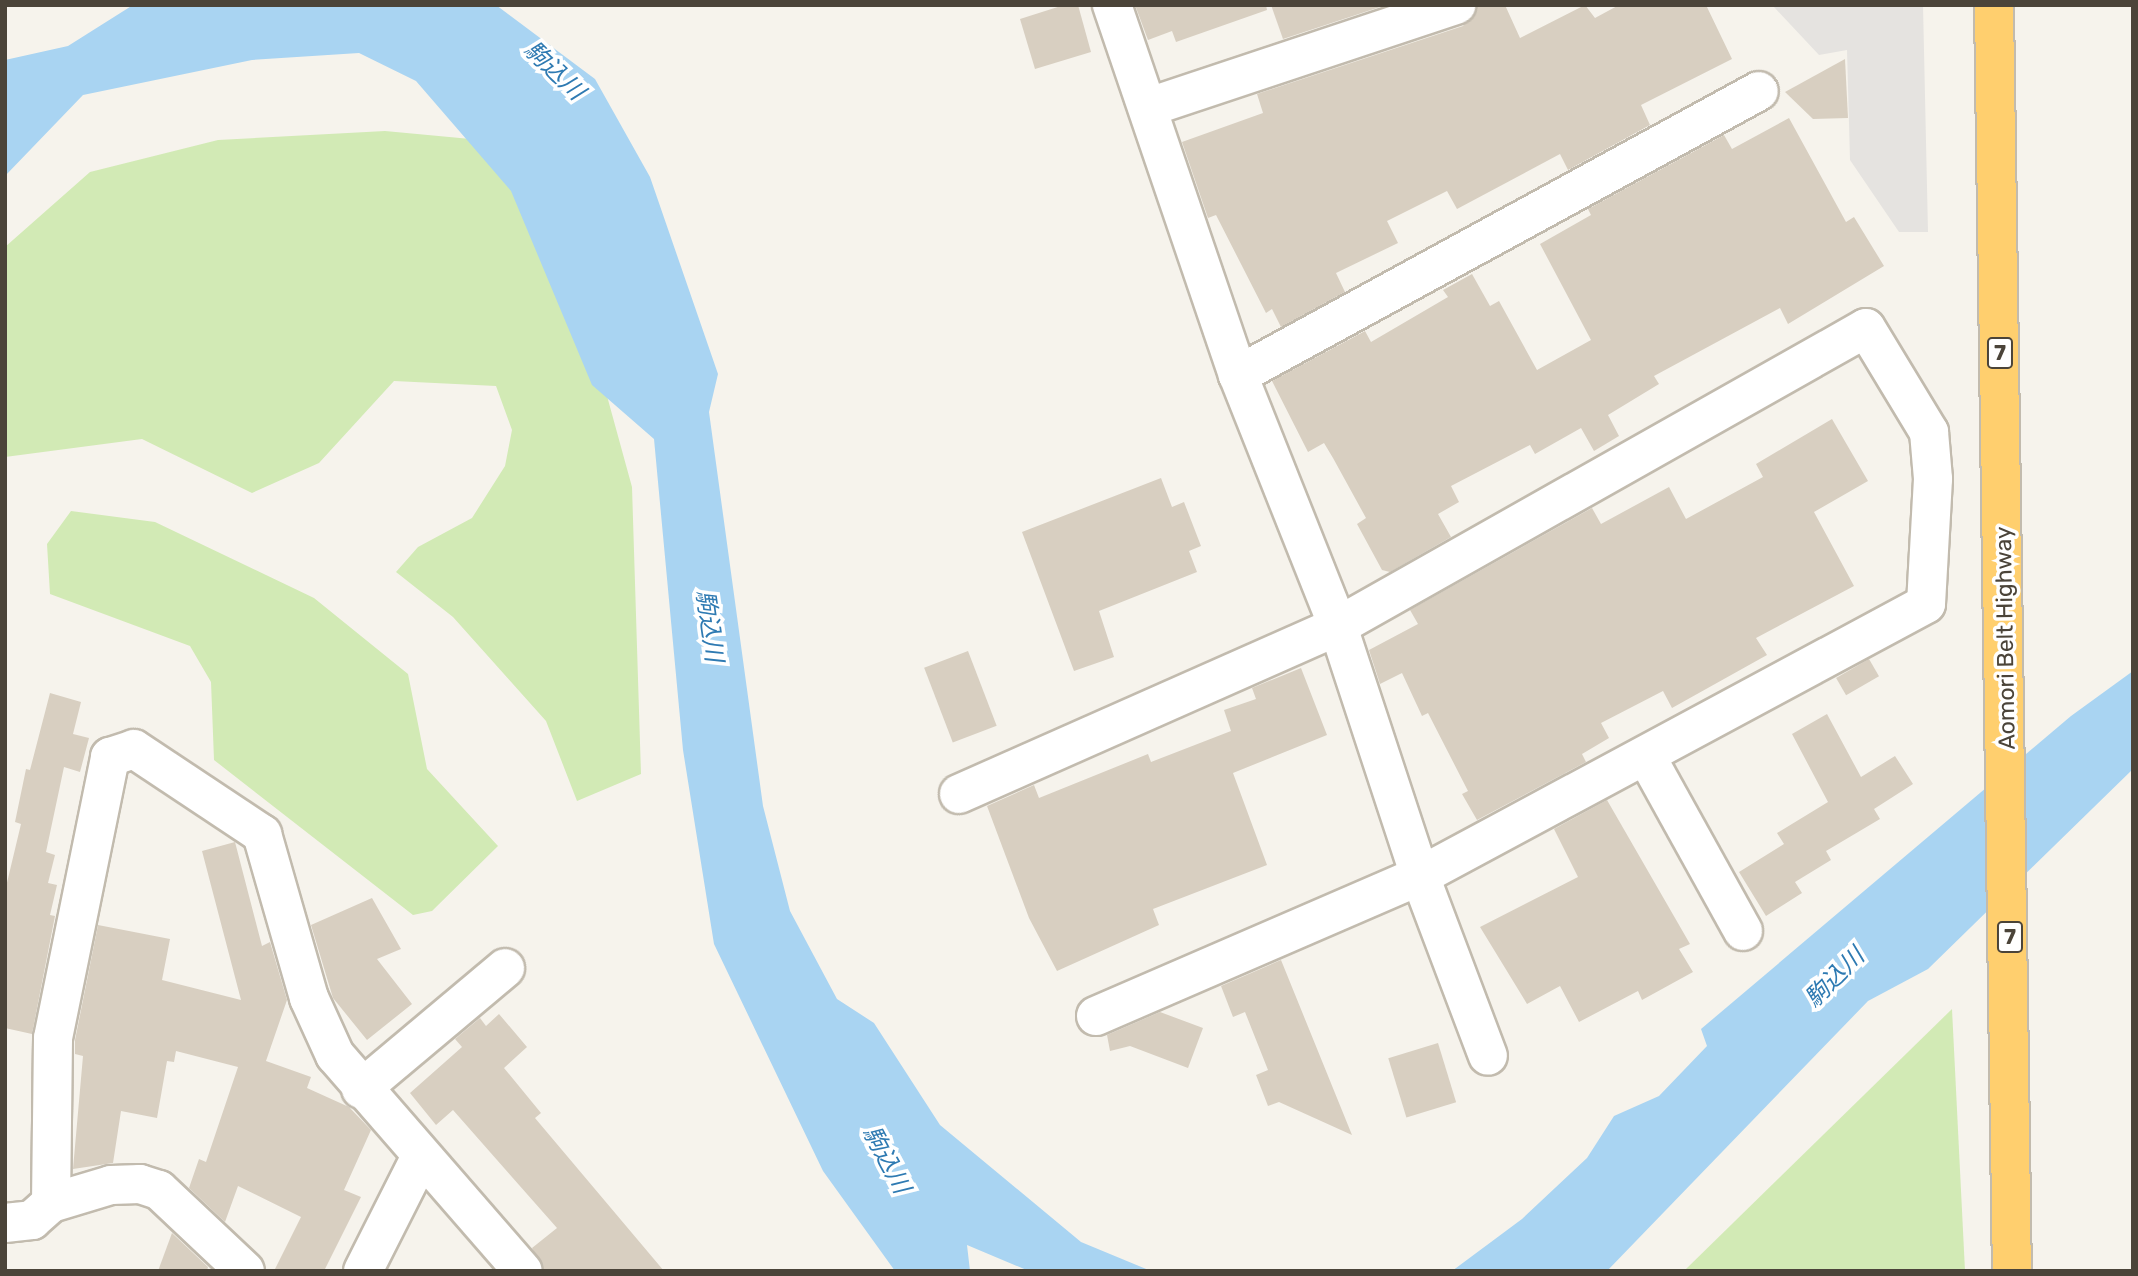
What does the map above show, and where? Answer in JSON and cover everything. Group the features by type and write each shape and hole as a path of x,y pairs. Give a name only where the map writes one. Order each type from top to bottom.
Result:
{"highway":[{"name":"Aomori Belt Highway","path":"1994,5 2014,1172 2012,1271"}],"street":[{"path":"1112,5 1149,107 1238,375 1338,626 1420,876 1488,1056"},
{"path":"1149,107 1456,5"},
{"path":"1238,375 1759,91"},
{"path":"959,794 1338,626 1867,328 1930,432 1933,479 1926,604 1420,876 1096,1016"},
{"path":"51,1203 53,1038 110,757 134,750 262,834 309,998 335,1055 361,1089 523,1271"},
{"path":"1646,756 1743,931"},
{"path":"361,1089 505,968"},
{"path":"363,1271 421,1156"},
{"path":"5,1223 32,1220 51,1203 111,1185 141,1184 159,1190 245,1271"}],"green space":[{"path":"385,131 492,141 562,232 632,487 641,774 577,801 546,721 453,617 396,572 418,547 472,518 505,466 512,430 496,386 394,381 319,463 252,493 142,439 5,457 5,247 90,172 218,140"},
{"path":"71,511 155,522 314,598 408,674 427,769 498,846 432,911 413,915 214,760 211,682 190,646 50,594 47,544"},
{"path":"1952,1009 1965,1271 1685,1271 1686,1269"}],"shaded area":[{"path":"1923,5 1928,232 1899,232 1850,160 1847,50 1819,55 1774,7"}],"water":[{"name":"駒込川","path":"133,5 496,5 595,79 650,177 718,374 709,412 763,806 790,911 837,999 874,1023 940,1125 1081,1242 1151,1271 1029,1271 967,1245 970,1271 895,1271 823,1171 714,944 683,750 654,439 592,385 511,191 416,81 359,53 252,60 83,95 5,176 5,60 68,46"},
{"name":"駒込川","path":"2133,671 2133,769 1928,969 1868,1001 1607,1271 1452,1271 1522,1219 1587,1158 1614,1116 1659,1096 1707,1046 1701,1029 2071,716"}],"building":[{"path":"1064,5 1078,5 1091,52 1035,69 1020,19"},
{"path":"1135,5 1266,5 1267,10 1176,42 1172,31 1148,40"},
{"path":"1271,5 1386,5 1283,39"},
{"path":"1477,5 1505,5 1520,38 1585,5 1595,18 1619,5 1706,5 1732,59 1641,105 1650,125 1568,170 1560,154 1457,209 1447,191 1387,221 1398,243 1336,273 1345,292 1281,327 1272,309 1266,313 1216,215 1208,218 1182,142 1263,113 1257,94 1463,26"},
{"path":"1845,59 1848,118 1813,119 1785,92"},
{"path":"1789,118 1846,222 1854,217 1884,266 1788,324 1780,308 1654,376 1659,384 1608,415 1619,436 1594,451 1581,428 1535,454 1530,445 1451,486 1459,502 1438,514 1451,537 1390,572 1382,570 1357,524 1366,518 1333,458 1324,443 1308,452 1272,381 1365,331 1371,342 1448,297 1443,290 1472,274 1490,306 1499,301 1537,370 1591,340 1540,244 1591,215 1588,209 1724,135 1732,149"},
{"path":"1832,419 1868,481 1814,512 1854,586 1756,638 1767,655 1672,708 1663,691 1601,723 1609,738 1582,754 1586,762 1477,820 1462,794 1468,791 1428,713 1422,716 1402,673 1380,684 1369,650 1418,624 1410,610 1592,508 1601,524 1669,487 1686,519 1763,477 1756,464"},
{"path":"1161,478 1172,507 1184,502 1201,546 1189,551 1197,572 1099,611 1114,657 1074,671 1022,532"},
{"path":"968,651 997,726 953,743 924,668"},
{"path":"1869,659 1879,676 1846,695 1836,678"},
{"path":"1301,668 1327,735 1233,773 1267,865 1153,909 1159,925 1057,971 1029,918 987,806 1034,785 1039,798 1148,754 1151,762 1231,731 1224,710 1256,699 1252,688"},
{"path":"50,693 81,702 73,734 89,738 80,772 64,767 46,852 55,855 48,883 57,885 50,915 55,916 32,1034 5,1028 5,891 21,824 15,822 26,769 30,770"},
{"path":"1827,714 1861,777 1895,756 1913,784 1874,809 1880,819 1826,851 1831,860 1795,882 1802,893 1766,916 1739,872 1784,844 1777,833 1828,802 1792,734"},
{"path":"1607,800 1690,944 1679,949 1693,972 1642,1000 1638,991 1579,1022 1560,986 1527,1004 1480,927 1578,877 1554,829"},
{"path":"235,842 262,946 270,942 287,1000 266,1061 311,1077 307,1088 349,1107 371,1130 344,1190 361,1197 324,1271 274,1271 301,1217 238,1186 225,1222 189,1188 199,1159 206,1162 238,1067 176,1051 174,1062 167,1061 157,1118 121,1111 113,1163 73,1169 83,1056 75,1054 75,1040 98,925 170,939 162,980 241,1000 202,851"},
{"path":"372,898 401,949 377,959 412,1004 367,1040 333,998 311,925"},
{"path":"1281,960 1352,1135 1279,1102 1268,1106 1256,1075 1268,1070 1245,1012 1233,1017 1221,986"},
{"path":"1160,1012 1203,1028 1188,1068 1130,1046 1110,1051 1107,1035"},
{"path":"499,1014 527,1047 504,1068 541,1113 535,1118 664,1271 544,1271 532,1248 557,1228 453,1110 436,1125 410,1093 462,1047 455,1039 480,1018 486,1026"},
{"path":"1438,1043 1456,1102 1406,1117 1388,1058"},
{"path":"172,1233 208,1267 207,1271 158,1271"}]}
